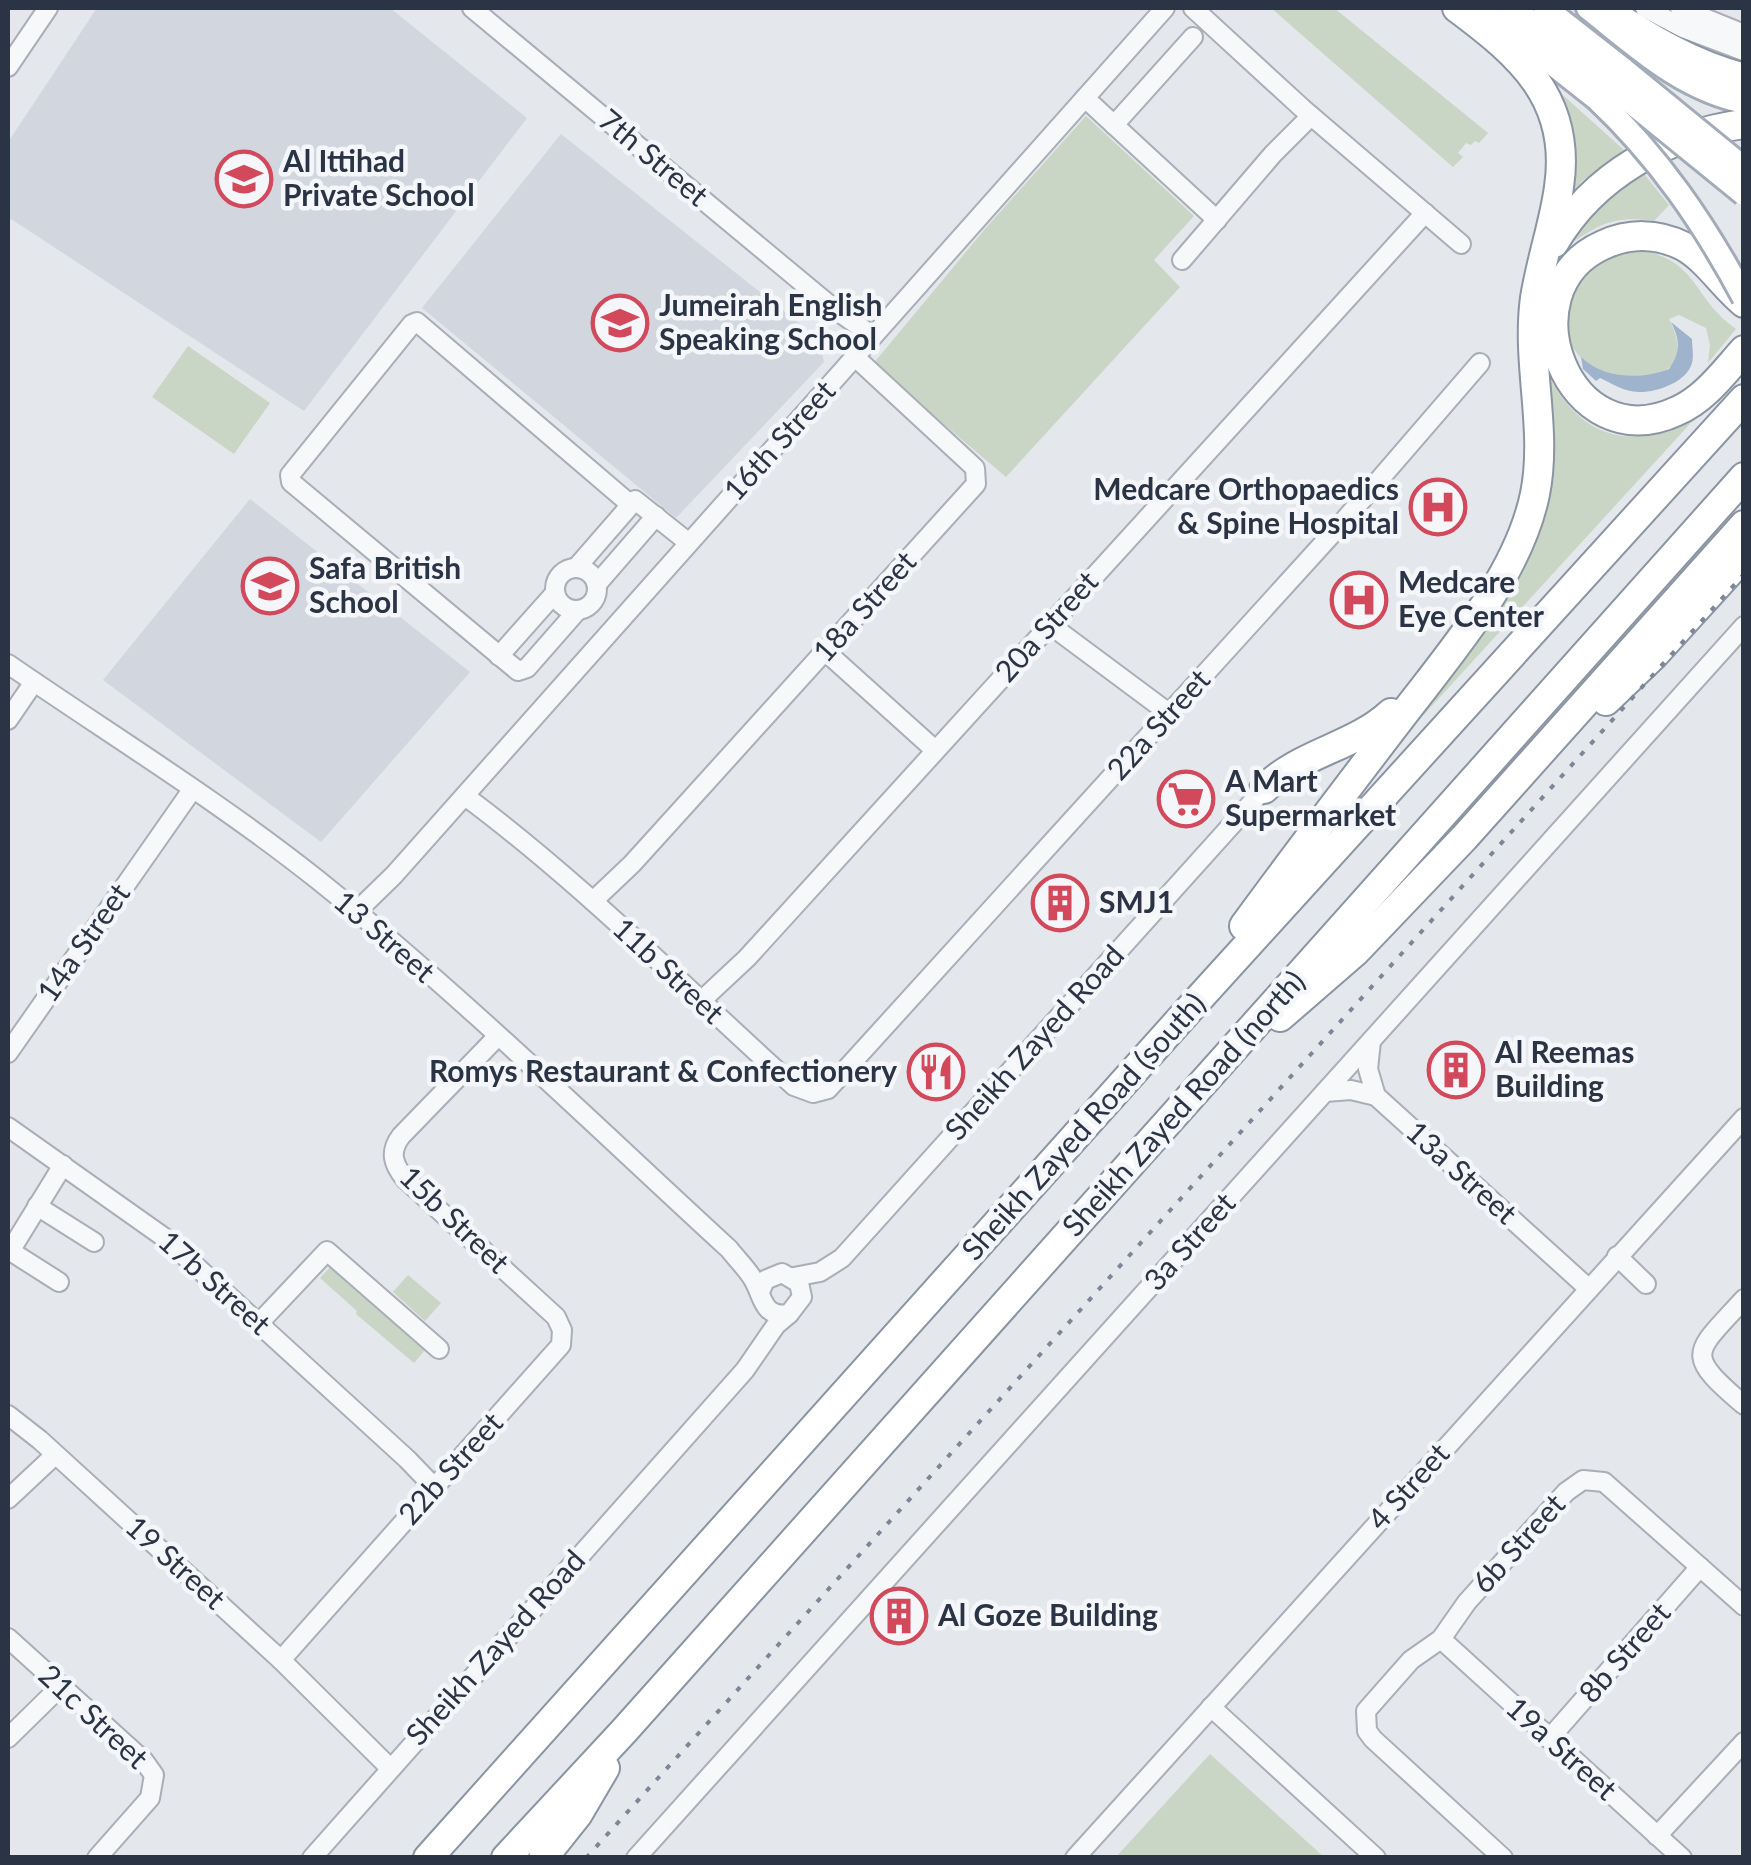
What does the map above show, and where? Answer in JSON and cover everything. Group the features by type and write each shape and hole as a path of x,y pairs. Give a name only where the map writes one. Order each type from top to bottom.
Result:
{"highway":[{"path":"1185,1014 1263,900 1436,672 1501,578 1529,518 1540,452 1534,347 1537,286 1560,186 1556,130 1544,94 1524,63 1457,8"},
{"path":"1604,8 1687,59 1744,78"},
{"path":"1537,286 1566,223 1612,178 1668,144 1709,130 1744,124"},
{"path":"1744,300 1688,248 1670,240 1632,236 1596,248 1568,274 1556,303 1554,333 1560,363 1586,402 1631,419 1679,411 1705,392 1744,350"},
{"name":"Sheikh Zayed Road (south)","path":"428,1858 1185,1014 1744,400"},
{"name":"Sheikh Zayed Road (north)","path":"624,1730 1744,477"},
{"path":"1230,1053 1307,995 1355,952 1464,838 1744,526"},
{"path":"1552,739 1596,710 1635,675 1744,556"},
{"path":"1264,789 1298,762 1372,729 1436,672"},
{"path":"506,1858 624,1730"},
{"path":"544,1858 595,1787 624,1730"}],"main road":[{"path":"1482,8 1744,168"},
{"path":"1513,8 1744,194"},
{"path":"1545,8 1610,85 1634,136 1685,198 1744,300"},
{"path":"1588,8 1649,58 1682,79 1744,102"}],"street":[{"path":"8,67 48,8"},
{"name":"7th Street","path":"473,8 833,308 864,346"},
{"name":"16th Street","path":"361,916 1166,8"},
{"path":"1193,8 1461,244"},
{"path":"1645,8 1683,28 1744,51"},
{"path":"1680,8 1744,34"},
{"path":"1114,125 1193,37"},
{"path":"1085,98 1217,220"},
{"path":"1182,260 1307,112"},
{"name":"20a Street","path":"706,1006 1387,251 1420,209"},
{"path":"630,504 419,323 412,324 290,480 515,669 524,670 590,600 656,516"},
{"name":"18a Street","path":"598,905 978,479 975,468 864,346"},
{"name":"22a Street","path":"835,1084 1480,364"},
{"path":"499,656 555,593 560,576 576,568 630,504 638,501 689,543"},
{"path":"576,568 592,574 590,600"},
{"path":"555,593 565,608 590,600"},
{"path":"590,600 617,625"},
{"path":"1054,620 1165,720"},
{"name":"3a Street","path":"636,1858 1744,626"},
{"path":"825,650 935,750"},
{"name":"13 Street","path":"8,664 316,878 494,1032 729,1249"},
{"path":"8,720 34,682"},
{"name":"14a Street","path":"8,1053 188,787"},
{"name":"Sheikh Zayed Road","path":"785,1275 820,1272 842,1258 1264,789"},
{"name":"11b Street","path":"469,792 794,1086 813,1093 835,1084"},
{"name":"15b Street","path":"494,1032 396,1142 395,1166 556,1317"},
{"path":"1324,1092 1350,1090 1376,1096 1368,1069 1371,1041"},
{"name":"13a Street","path":"1376,1096 1588,1288"},
{"name":"4 Street","path":"1075,1858 1744,1118"},
{"name":"17b Street","path":"8,1127 153,1228 437,1484"},
{"path":"59,1282 12,1251 12,1246 63,1165"},
{"path":"37,1206 94,1242"},
{"path":"729,1249 799,1283 802,1297 795,1310 789,1314 772,1313 729,1249"},
{"path":"259,1323 327,1251 438,1349"},
{"path":"1617,1256 1646,1284"},
{"path":"760,1350 765,1280 785,1275"},
{"path":"1744,1299 1703,1347 1707,1372 1744,1406"},
{"name":"Sheikh Zayed Road","path":"312,1858 789,1314"},
{"name":"22b Street","path":"277,1655 319,1614 557,1352 562,1330 556,1317"},
{"name":"19 Street","path":"8,1415 277,1655 338,1716 395,1763"},
{"path":"9,1497 51,1450"},
{"name":"6b Street","path":"1441,1639 1467,1602 1573,1484 1593,1479 1612,1488 1700,1567"},
{"path":"1700,1567 1744,1606"},
{"name":"8b Street","path":"1549,1739 1700,1567"},
{"name":"21c Street","path":"8,1638 150,1767 155,1783 144,1804 96,1858"},
{"path":"1441,1639 1411,1660 1372,1702 1366,1711 1367,1731 1503,1858"},
{"name":"19a Street","path":"1441,1639 1682,1858"},
{"path":"13,1732 55,1681"},
{"path":"1211,1707 1376,1858"},
{"path":"1658,1836 1744,1742"}],"shaded area":[{"name":"Al Ittihad Private School","path":"97,8 390,8 527,118 304,411 8,217 8,142"},
{"name":"Jumeirah English Speaking School","path":"561,134 819,339 824,362 676,518 422,308"},
{"name":"Safa British School","path":"250,499 470,672 321,842 103,680"}],"green space":[{"path":"1271,8 1334,8 1488,133 1479,143 1466,143 1458,153 1463,157 1453,167"},
{"path":"1536,71 1624,150 1581,182 1562,207"},
{"path":"1086,116 1194,216 1154,260 1180,287 1006,477 873,364"},
{"path":"1640,169 1669,205 1654,221 1628,219 1608,223 1567,246 1586,218"},
{"path":"1635,249 1672,261 1736,329 1708,363 1710,345 1706,328 1679,315 1669,319 1677,340 1676,356 1669,368 1657,375 1624,377 1606,372 1587,363 1568,342 1570,305 1579,279 1600,262"},
{"path":"188,346 270,403 234,454 152,397"},
{"path":"1540,358 1568,405 1585,421 1604,431 1625,436 1648,435 1673,428 1699,414 1387,755 1521,564"},
{"path":"336,1261 429,1345 414,1363 320,1278"},
{"path":"408,1275 441,1303 425,1321 393,1292"},
{"path":"1210,1754 1324,1857 1116,1857"}],"water":[{"path":"1671,322 1692,339 1693,357 1689,370 1670,385 1633,392 1600,378 1596,381 1583,369 1581,357 1600,370 1623,375 1647,375 1669,369 1678,346"}],"railway":[{"path":"586,1858 1744,574"}],"place":[{"name":"Al Ittihad Private School","path":"244,179"},
{"name":"Jumeirah English Speaking School","path":"620,323"},
{"name":"Medcare Orthopaedics & Spine Hospital","path":"1438,507"},
{"name":"Safa British School","path":"270,586"},
{"name":"Medcare Eye Center","path":"1359,600"},
{"name":"A Mart Supermarket","path":"1186,799"},
{"name":"SMJ1","path":"1060,903"},
{"name":"Al Reemas Building","path":"1456,1070"},
{"name":"Romys Restaurant & Confectionery","path":"936,1072"},
{"name":"Al Goze Building","path":"899,1616"}]}
